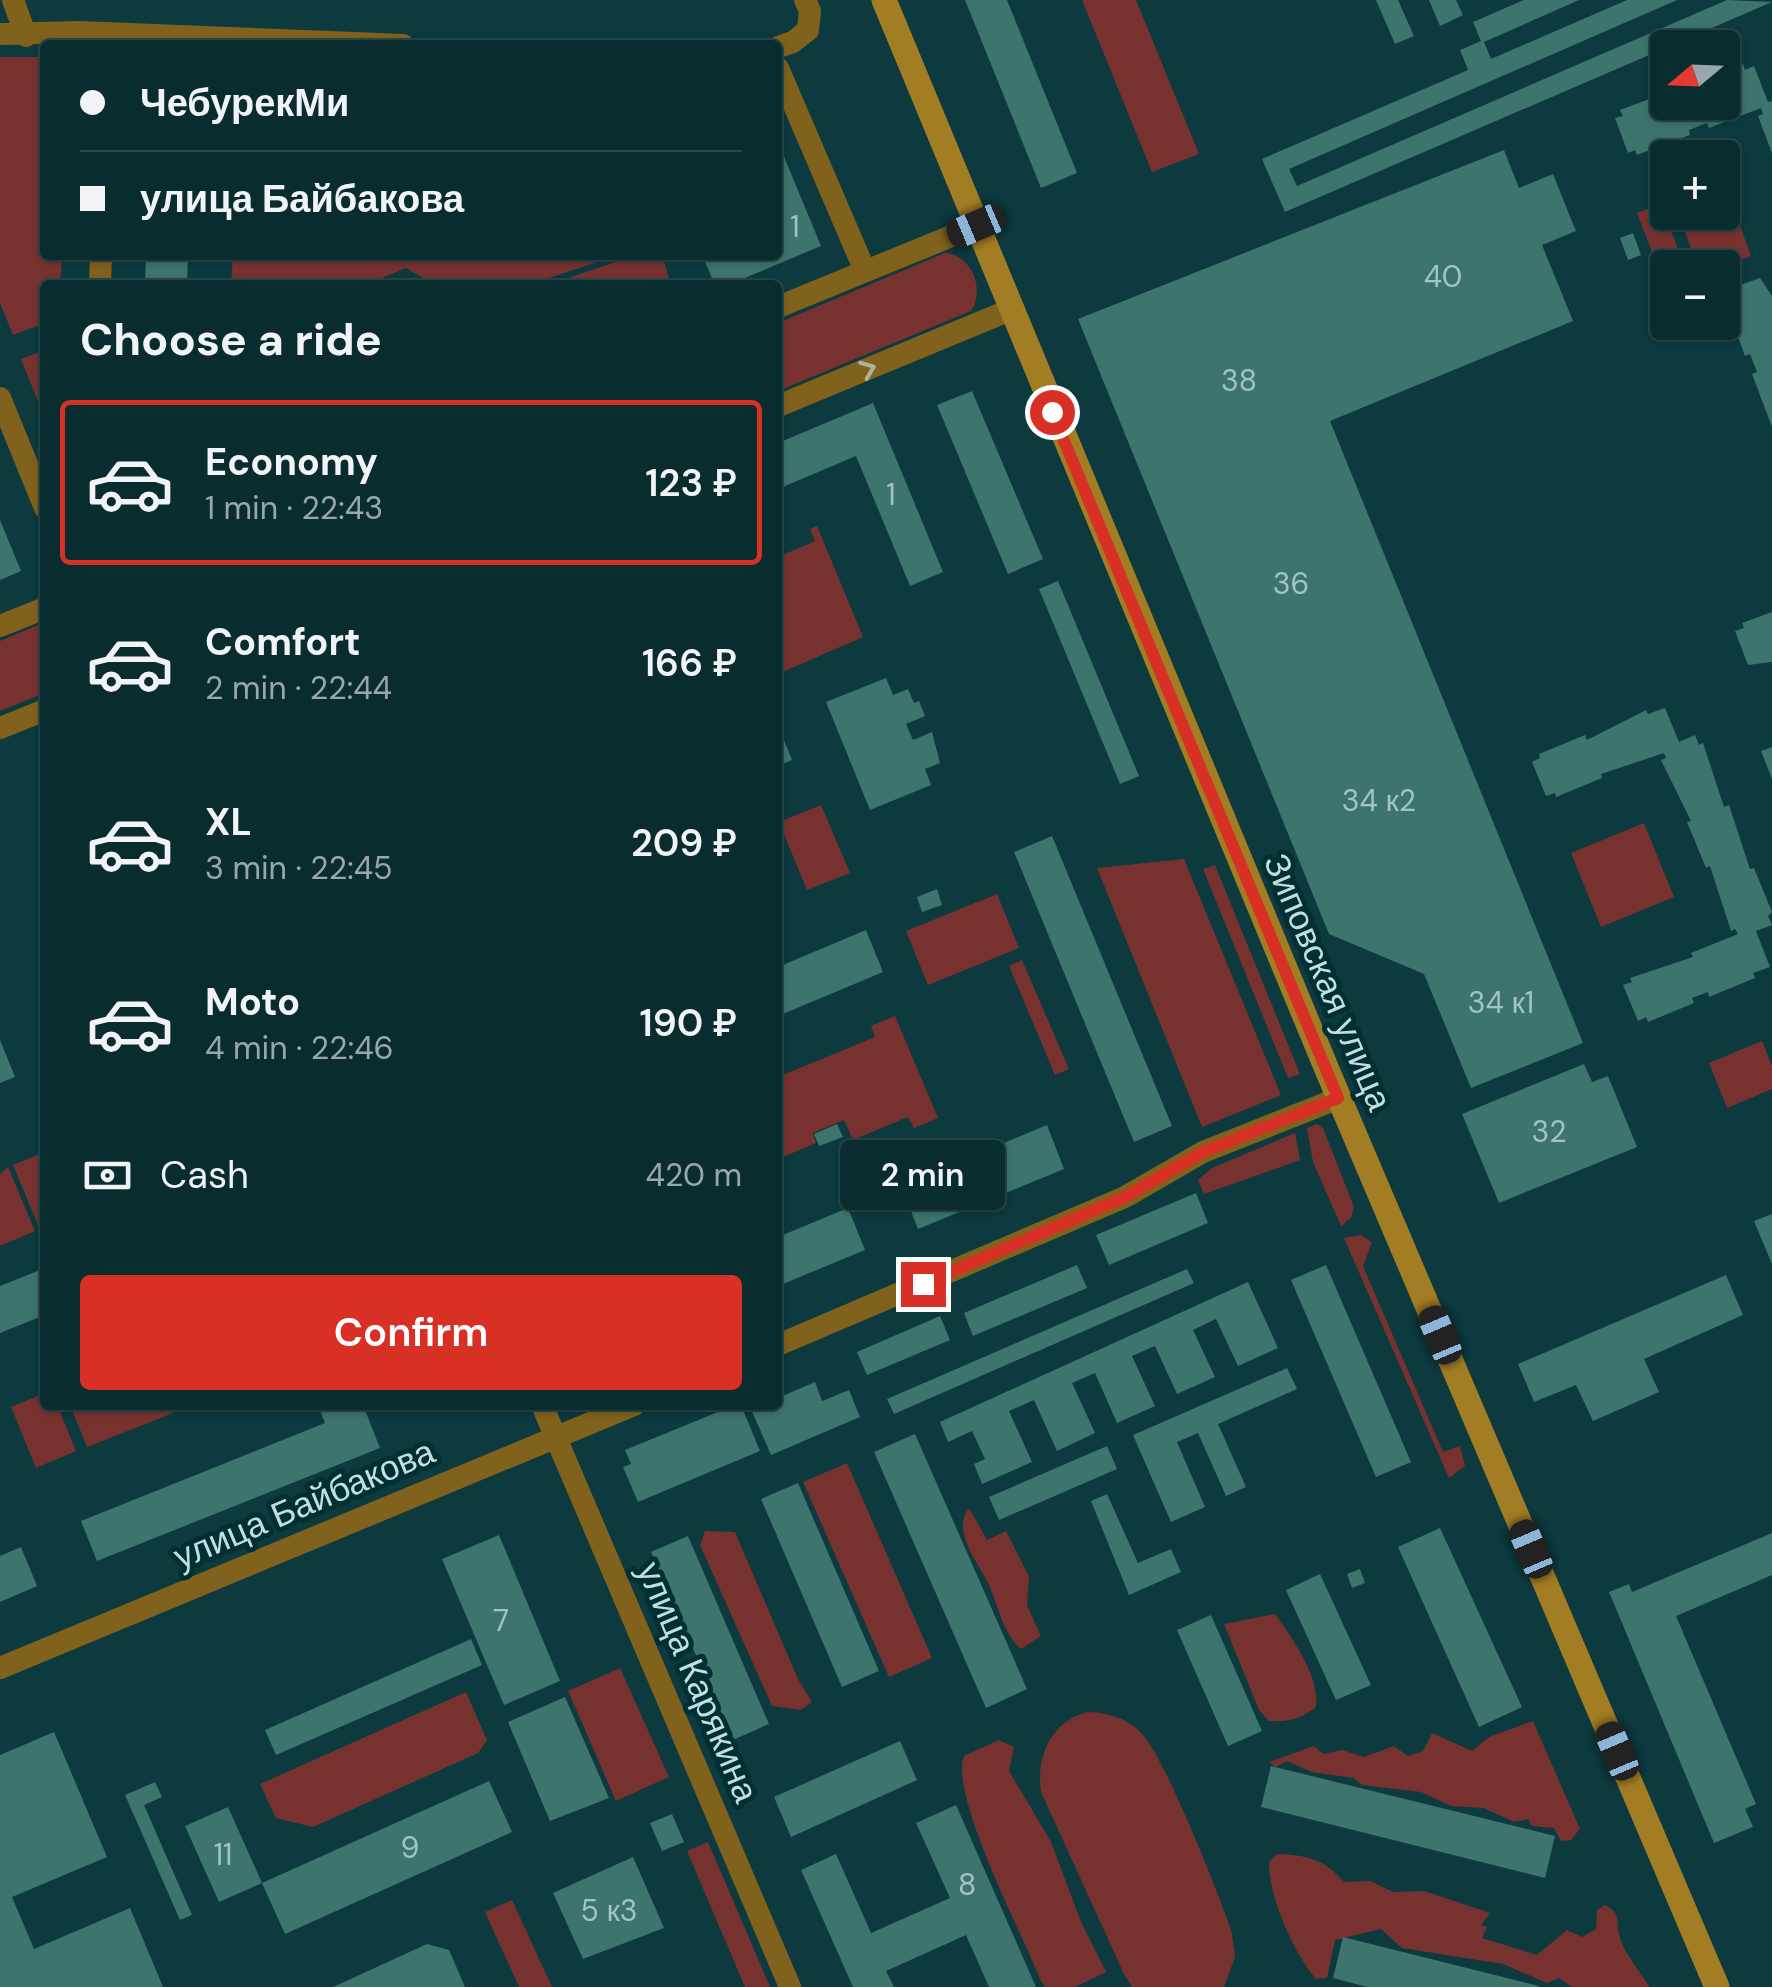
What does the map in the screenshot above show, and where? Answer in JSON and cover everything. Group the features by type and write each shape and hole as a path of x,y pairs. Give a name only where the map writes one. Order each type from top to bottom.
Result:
{"street":[{"path":"13,0 26,36"},
{"path":"782,46 808,30 810,11 805,0"},
{"name":"Зиповская улица","path":"884,0 1338,1098 1717,1987"},
{"path":"0,34 158,40"},
{"path":"782,77 865,272"},
{"path":"782,305 976,226"},
{"path":"782,404 1010,310"},
{"path":"0,398 40,496"},
{"path":"0,626 40,610"},
{"path":"0,728 40,712"},
{"path":"782,1343 1097,1210 1203,1152 1338,1098"},
{"name":"улица Карякина","path":"544,1410 790,1987"},
{"name":"улица Байбакова","path":"0,1668 622,1410"}],"shaded area":[{"path":"1082,0 1136,0 1199,154 1152,172"},
{"path":"0,57 40,57 40,260 62,260 60,280 40,280 40,325 13,335 0,303"},
{"path":"1650,208 1650,230 1671,230 1679,250 1651,250 1637,213"},
{"path":"1740,225 1751,256 1740,260 1740,250 1692,250 1684,230 1740,230"},
{"path":"945,253 969,266 976,284 971,311 782,389 782,321"},
{"path":"233,260 603,260 543,280 426,280 406,268 377,280 231,280"},
{"path":"622,260 664,260 670,280 562,280"},
{"path":"40,352 40,406 21,359"},
{"path":"817,526 863,637 782,672 782,555 815,541 810,529"},
{"path":"40,624 40,695 0,711 0,641"},
{"path":"821,805 850,873 807,890 782,821"},
{"path":"1644,823 1674,897 1601,927 1571,853"},
{"path":"1184,859 1281,1095 1202,1127 1097,868"},
{"path":"1215,865 1300,1074 1288,1078 1203,869"},
{"path":"997,894 1019,948 928,985 906,931"},
{"path":"1022,960 1069,1069 1055,1075 1009,966"},
{"path":"895,1016 938,1118 914,1128 908,1117 853,1140 844,1120 813,1133 816,1143 782,1157 782,1075 875,1037 871,1026"},
{"path":"1762,1041 1772,1066 1772,1089 1727,1108 1709,1063"},
{"path":"1317,1124 1323,1128 1354,1207 1351,1218 1341,1226 1313,1162 1307,1128"},
{"path":"1295,1133 1300,1160 1204,1194 1198,1180 1212,1168"},
{"path":"40,1154 40,1230 13,1165"},
{"path":"8,1167 35,1231 0,1246 0,1174"},
{"path":"1361,1235 1372,1242 1363,1266 1443,1452 1460,1446 1465,1466 1449,1478 1344,1238"},
{"path":"40,1395 40,1410 59,1410 76,1451 36,1468 11,1407"},
{"path":"72,1410 172,1410 173,1413 87,1447"},
{"path":"847,1463 932,1658 889,1677 803,1482"},
{"path":"969,1508 987,1540 1006,1531 1029,1577 1027,1605 1041,1636 1021,1649 1005,1626 964,1536 964,1517"},
{"path":"705,1531 735,1532 798,1679 812,1702 801,1710 772,1706 700,1545"},
{"path":"1275,1614 1303,1658 1314,1683 1316,1707 1294,1719 1269,1721 1259,1710 1224,1624"},
{"path":"620,1668 669,1777 616,1801 568,1691"},
{"path":"466,1692 487,1740 478,1753 313,1827 276,1818 260,1784"},
{"path":"1088,1712 1111,1715 1132,1725 1153,1749 1165,1772 1232,1933 1235,1957 1224,1987 1132,1987 1124,1974 1041,1792 1041,1766 1049,1742 1064,1723"},
{"path":"1533,1721 1580,1829 1571,1840 1561,1841 1554,1828 1532,1826 1528,1819 1514,1822 1484,1808 1451,1806 1421,1792 1362,1785 1354,1778 1312,1772 1287,1761 1275,1767 1269,1762 1314,1746 1323,1754 1342,1750 1364,1757 1394,1746 1408,1756 1423,1751 1432,1733 1472,1751 1489,1737"},
{"path":"999,1740 1014,1747 1009,1771 1051,1842 1081,1922 1106,1972 1075,1987 1045,1987 1040,1979 990,1866 967,1801 962,1775 964,1756"},
{"path":"708,1842 770,1987 745,1987 687,1851"},
{"path":"1277,1854 1314,1860 1344,1882 1370,1881 1393,1892 1424,1891 1490,1913 1481,1925 1487,1927 1482,1938 1537,1955 1567,1930 1582,1937 1596,1929 1597,1910 1605,1905 1616,1915 1622,1944 1649,1987 1572,1987 1559,1978 1547,1983 1503,1964 1402,1948 1381,1929 1335,1940 1327,1978 1316,1979 1291,1939 1278,1907 1269,1862"},
{"path":"512,1900 552,1987 519,1987 485,1912"}],"building":[{"path":"965,0 1007,0 1077,173 1041,188"},
{"path":"1376,0 1398,0 1414,36 1395,44"},
{"path":"1429,0 1456,0 1463,15 1440,26"},
{"path":"1524,0 1579,0 1484,42 1491,59 1627,0 1677,0 1289,169 1297,186 1650,33 1650,55 1285,212 1262,159 1468,70 1460,50 1481,41 1473,22"},
{"path":"1727,0 1772,2 1707,30 1658,30"},
{"path":"1740,65 1745,70 1754,66 1768,102 1772,101 1772,153 1758,116 1763,114 1761,108 1740,116"},
{"path":"1650,99 1650,120 1730,120 1709,128 1707,123 1677,140 1650,140 1650,150 1637,155 1635,150 1628,153 1615,118 1623,116 1620,110"},
{"path":"1504,150 1519,188 1553,174 1576,231 1542,245 1573,321 1330,421 1583,1043 1471,1088 1424,974 1329,934 1078,319"},
{"path":"782,152 821,246 740,280 713,280 704,260 782,260"},
{"path":"1633,233 1641,255 1628,260 1620,238"},
{"path":"146,260 188,260 187,280 145,280"},
{"path":"1760,278 1772,296 1772,427 1752,374 1757,372 1739,340 1740,285"},
{"path":"972,391 1043,559 1008,574 937,405"},
{"path":"873,403 943,572 910,586 856,456 782,487 782,441"},
{"path":"0,520 21,571 0,580"},
{"path":"1058,581 1139,776 1120,784 1039,589"},
{"path":"1772,612 1772,662 1748,665 1735,631 1744,628 1742,623"},
{"path":"886,678 893,695 908,689 914,703 919,701 925,716 906,724 913,740 932,732 940,763 925,769 931,785 870,810 826,702"},
{"path":"1665,708 1679,742 1695,735 1699,745 1703,743 1724,807 1729,805 1750,869 1754,868 1772,912 1768,916 1772,925 1756,931 1770,967 1753,973 1755,978 1709,997 1708,992 1692,998 1694,1003 1648,1022 1646,1017 1638,1021 1623,985 1632,982 1630,978 1693,957 1691,953 1738,934 1735,929 1731,931 1710,866 1706,868 1687,822 1691,821 1661,760 1666,758 1664,753 1601,774 1602,778 1556,797 1555,793 1546,796 1532,762 1540,758 1539,754 1585,735 1587,740 1646,710 1648,714"},
{"path":"782,735 792,760 782,764"},
{"path":"1772,747 1772,779 1761,751"},
{"path":"1052,836 1172,1126 1134,1142 1014,852"},
{"path":"937,889 942,905 922,912 917,897"},
{"path":"866,930 883,972 782,1014 782,965"},
{"path":"0,1040 15,1077 0,1083"},
{"path":"1584,1064 1592,1082 1608,1076 1637,1147 1499,1203 1462,1114"},
{"path":"837,1124 843,1137 819,1146 814,1134"},
{"path":"1047,1125 1064,1169 918,1229 901,1186"},
{"path":"1196,1193 1208,1223 1109,1265 1096,1235"},
{"path":"848,1208 865,1250 782,1284 782,1235"},
{"path":"1772,1214 1772,1264 1754,1221"},
{"path":"1077,1265 1087,1288 973,1336 964,1313"},
{"path":"1326,1265 1411,1462 1376,1477 1291,1280"},
{"path":"1187,1269 1194,1283 894,1414 887,1399"},
{"path":"40,1270 40,1317 0,1333 0,1286"},
{"path":"1726,1275 1743,1315 1644,1359 1659,1392 1593,1421 1576,1385 1534,1402 1518,1364"},
{"path":"1248,1282 1278,1348 1238,1366 1216,1319 1193,1330 1215,1377 1177,1394 1155,1346 1132,1356 1155,1406 1117,1423 1095,1373 1072,1383 1095,1433 1057,1451 1034,1400 1009,1411 1032,1462 982,1484 974,1464 985,1459 972,1431 948,1442 940,1422"},
{"path":"940,1316 950,1340 867,1375 857,1352"},
{"path":"1287,1368 1297,1389 1218,1424 1246,1487 1226,1496 1198,1433 1177,1442 1205,1507 1171,1522 1133,1435"},
{"path":"815,1382 822,1401 849,1390 860,1417 771,1455 751,1410 782,1410 782,1396"},
{"path":"320,1410 365,1410 380,1448 97,1561 81,1521 325,1423"},
{"path":"723,1410 743,1410 760,1451 638,1502 623,1467 631,1464 625,1450"},
{"path":"915,1434 1027,1689 986,1708 874,1452"},
{"path":"1107,1446 1117,1469 999,1520 989,1497"},
{"path":"798,1483 879,1671 842,1687 761,1499"},
{"path":"1107,1494 1138,1563 1171,1549 1181,1572 1129,1595 1091,1501"},
{"path":"1440,1528 1522,1707 1479,1727 1398,1547"},
{"path":"1772,1533 1772,1575 1676,1616 1756,1804 1745,1809 1753,1827 1714,1843 1609,1592 1629,1584 1632,1592"},
{"path":"499,1535 560,1681 504,1705 442,1559"},
{"path":"688,1536 769,1724 733,1740 651,1552"},
{"path":"21,1547 37,1586 0,1602 0,1556"},
{"path":"1360,1569 1365,1583 1352,1588 1347,1574"},
{"path":"1320,1574 1371,1685 1336,1700 1286,1590"},
{"path":"1211,1615 1262,1731 1228,1746 1177,1630"},
{"path":"471,1639 482,1665 276,1755 265,1730"},
{"path":"565,1697 609,1798 550,1821 508,1722"},
{"path":"54,1732 107,1857 12,1897 34,1949 130,1908 163,1987 0,1987 0,1755"},
{"path":"900,1741 917,1780 791,1837 774,1797"},
{"path":"1271,1766 1555,1836 1545,1878 1261,1807"},
{"path":"489,1781 512,1832 285,1934 262,1883"},
{"path":"155,1782 162,1797 144,1805 192,1915 180,1920 125,1795"},
{"path":"956,1805 1036,1987 989,1987 966,1935 886,1971 894,1987 853,1987 801,1870 836,1854 871,1933 950,1898 916,1823"},
{"path":"228,1807 262,1883 219,1902 185,1826"},
{"path":"672,1814 684,1842 662,1851 650,1823"},
{"path":"633,1857 664,1928 583,1959 553,1893"},
{"path":"1343,1937 1539,1987 1367,1987 1333,1978"},
{"path":"427,1944 449,1950 465,1987 333,1987"}],"route":[{"path":"923,1284 1125,1197 1203,1152 1338,1098 1052,412"}]}
